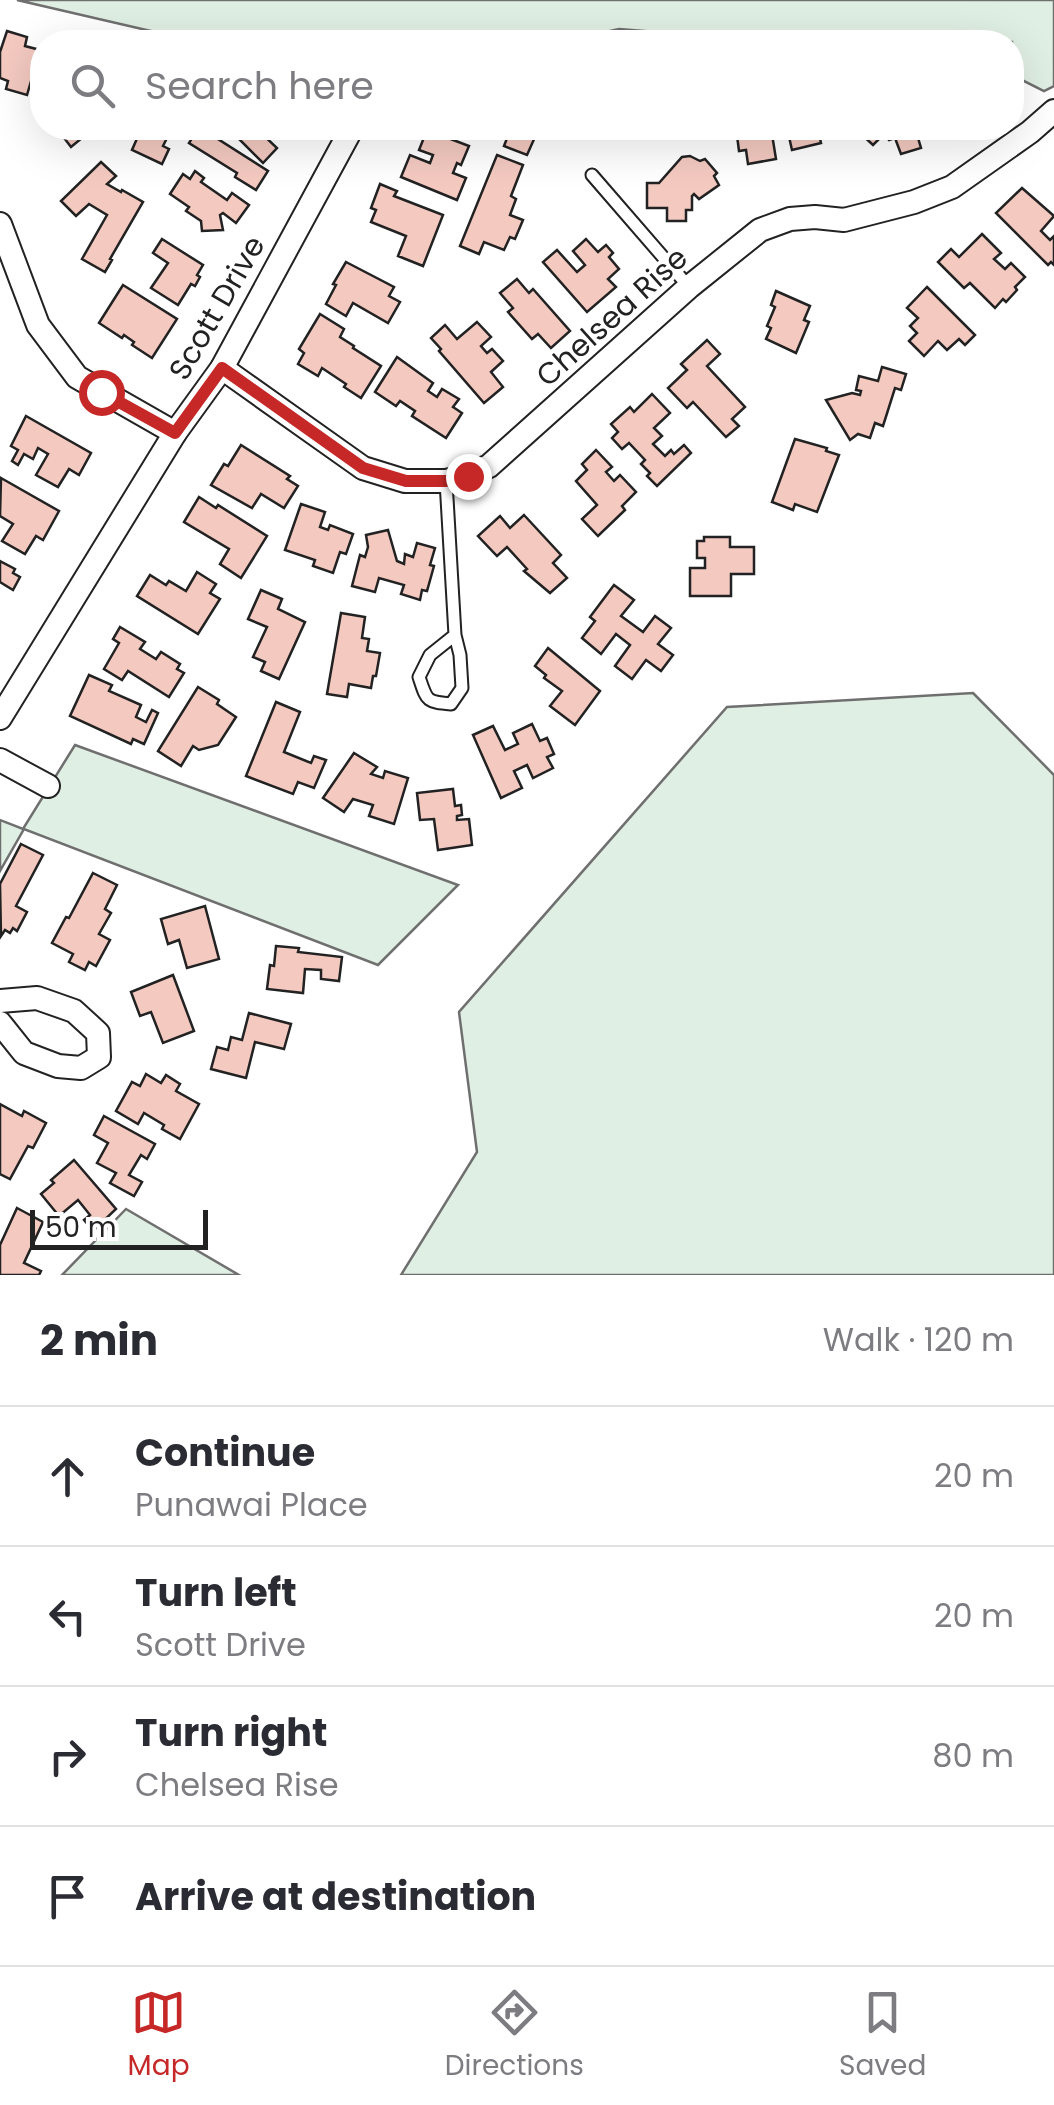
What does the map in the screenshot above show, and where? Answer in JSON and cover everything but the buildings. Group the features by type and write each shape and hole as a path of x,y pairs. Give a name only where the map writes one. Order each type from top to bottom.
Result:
{"street":[{"name":"Chelsea Rise","path":"1024,137 1054,111"},
{"name":"Scott Drive","path":"0,718 175,433 222,368 346,140"},
{"name":"Chelsea Rise","path":"222,368 363,468 406,481 446,481 468,476 488,466 689,287 760,230 790,219 815,216 844,220 914,202 952,187 1020,140"},
{"path":"0,224 38,324 78,377 175,433"},
{"path":"0,760 48,786"},
{"path":"0,1001 37,998 74,1011 98,1034 99,1057 81,1068 58,1066 24,1052 0,1023"}],"lane":[{"path":"592,175 689,287"},
{"path":"446,481 462,688 451,704 431,702 419,678 430,655 455,635"}],"green space":[{"path":"17,0 1054,0 1054,86 1044,91 1024,81 1024,30 146,30"},
{"path":"973,693 1054,775 1054,1275 401,1275 477,1152 459,1012 727,707"},
{"path":"75,745 458,885 378,965 24,829 0,871 0,820 23,829"},
{"path":"126,1209 239,1275 62,1275"}],"route":[{"path":"101,392 175,433 222,368 363,468 406,481 446,481 468,476"}]}
